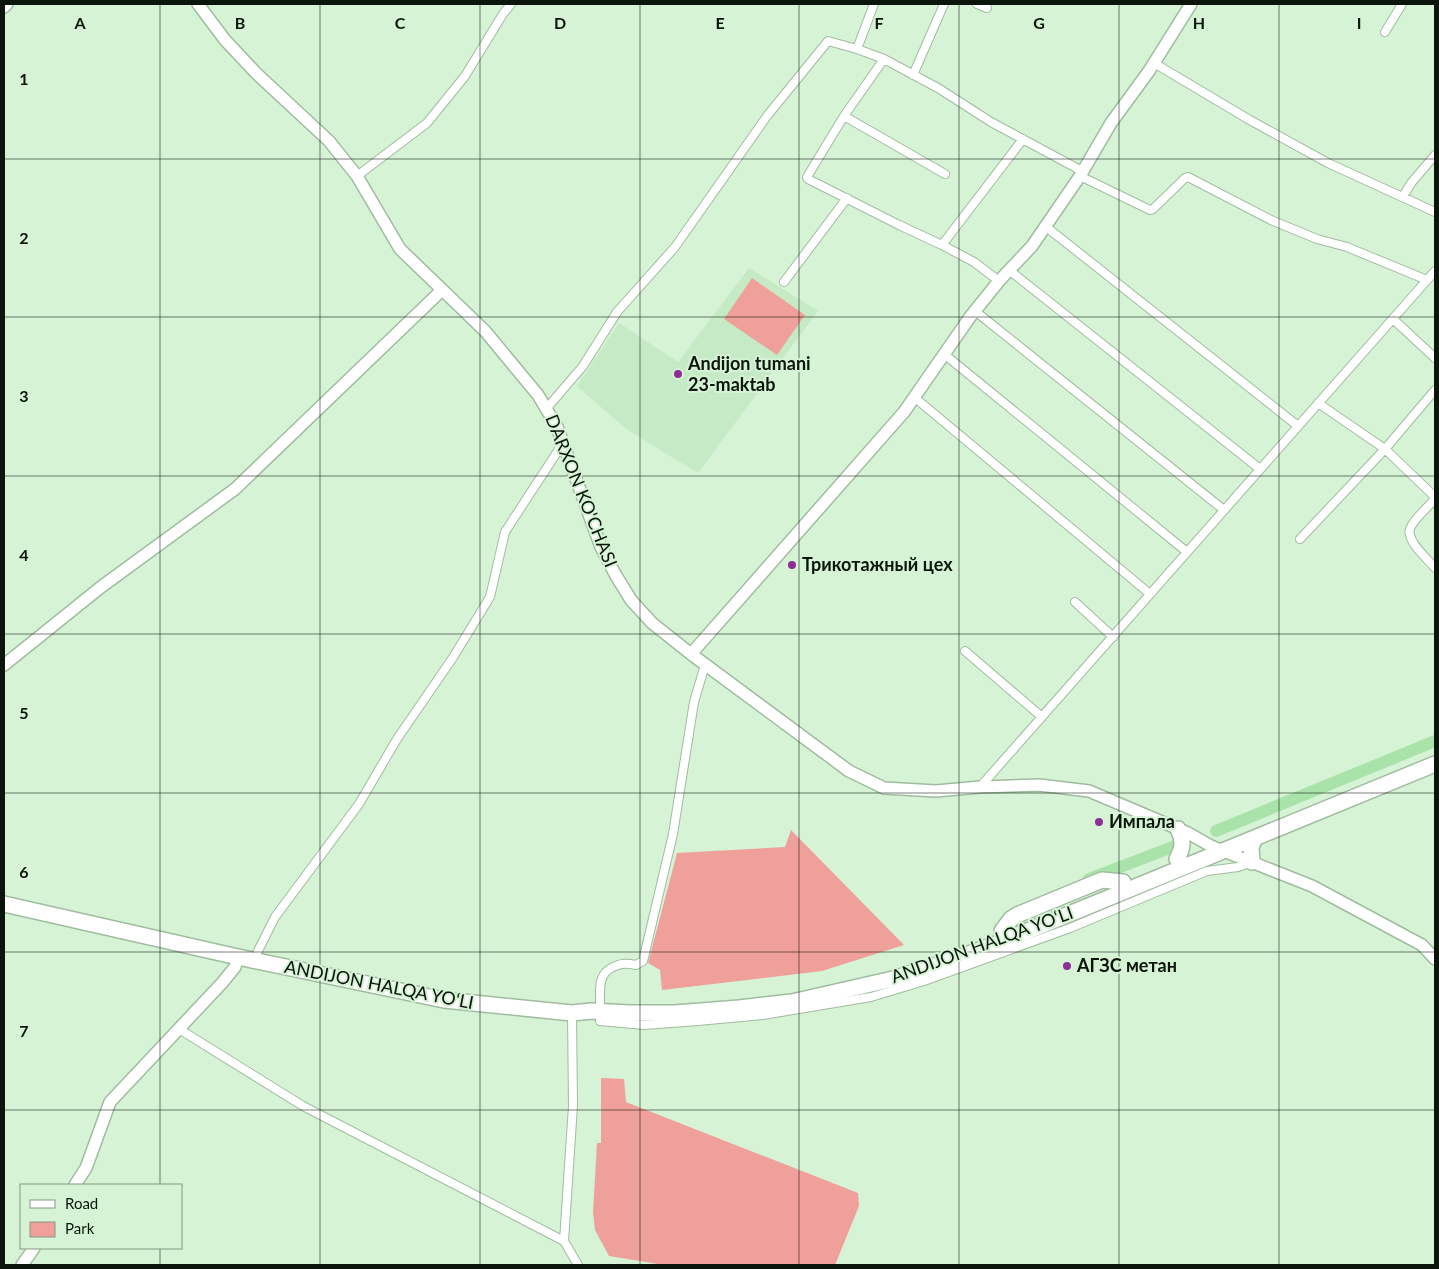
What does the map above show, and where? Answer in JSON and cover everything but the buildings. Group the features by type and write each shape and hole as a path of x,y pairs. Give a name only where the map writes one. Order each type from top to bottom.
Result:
{"highway":[{"name":"ANDIJON HALQA YO‘LI","path":"4,894 455,994 524,1000 597,1012 675,1013 739,1008 792,1002 893,979 1026,938 1218,848 1435,754"},
{"name":"ANDIJON HALQA YO‘LI","path":"4,904 238,957 444,1000 572,1013 732,1000 843,983 944,954 1002,931 1128,890 1177,859 1255,838 1435,764"},
{"path":"1177,859 1183,848 1182,835 1178,829"},
{"path":"1252,862 1251,847 1255,838"}],"street":[{"path":"4,7 7,4"},
{"name":"DARXON KO'CHASI","path":"198,4 225,40 256,73 328,141 357,176 400,249 485,331 538,395 557,426 601,547 631,600 652,623 705,665 849,772 884,788 936,791 1039,785 1089,792 1312,886 1422,945 1435,959"},
{"path":"357,176 427,123 465,76 503,14 512,4"},
{"path":"857,49 874,4"},
{"path":"913,75 944,4"},
{"path":"977,4 986,8"},
{"path":"691,654 904,412 975,311 999,281 1032,246 1081,174 1111,123 1154,63 1191,4"},
{"path":"1385,32 1402,4"},
{"path":"547,408 583,366 617,312 675,246 767,116 828,41 884,59 1081,174 1150,210 1188,177 1271,220 1317,238 1347,247 1427,280"},
{"path":"884,59 844,116 807,177 808,179 974,262 999,281"},
{"path":"1154,63 1248,119 1328,163 1435,212"},
{"path":"844,116 945,174"},
{"path":"942,245 1023,139"},
{"path":"1403,196 1412,182 1435,155"},
{"path":"784,282 847,198"},
{"path":"1045,226 1298,426"},
{"path":"1009,270 1260,470"},
{"path":"980,787 1435,270"},
{"path":"4,665 101,587 235,489 442,290"},
{"path":"975,311 1224,510"},
{"path":"1393,319 1435,358"},
{"path":"944,354 1187,552"},
{"path":"1300,539 1385,449 1435,390"},
{"path":"914,397 1150,594"},
{"path":"1318,403 1385,449 1435,497 1410,527 1409,535 1412,542 1435,568"},
{"path":"258,951 275,917 359,804 396,739 472,628 490,597 505,532 563,443"},
{"path":"1074,602 1113,637"},
{"path":"965,651 1042,717"},
{"path":"597,1012 601,980 605,972 624,963 636,965 643,961 673,834 694,702 705,665"},
{"path":"1128,890 1208,871 1238,867 1252,862"},
{"path":"76,1184 86,1168 110,1102 235,967 238,957"},
{"path":"564,1241 572,1125 572,1013"},
{"path":"179,1029 303,1106 564,1241 578,1265"},
{"path":"22,1265 33,1249"}],"shaded area":[{"name":"Andijon tumani 23-maktab","path":"749,268 818,311 698,473 626,429 577,386 619,323 678,362"}],"green space":[{"path":"752,278 805,315 777,355 724,319"},
{"path":"791,830 904,945 822,971 662,990 660,970 648,963 677,853 785,847"},
{"path":"601,1078 624,1079 626,1102 858,1193 859,1206 835,1265 664,1265 609,1256 595,1230 593,1212 597,1143 601,1143"}],"waterway":[{"path":"1216,831 1435,741"},
{"path":"1089,879 1175,846"}],"place":[{"name":"Andijon tumani 23-maktab","path":"678,374"},
{"name":"Трикотажный цех","path":"792,565"},
{"name":"Импала","path":"1099,822"},
{"name":"АГЗС метан","path":"1067,966"}]}
